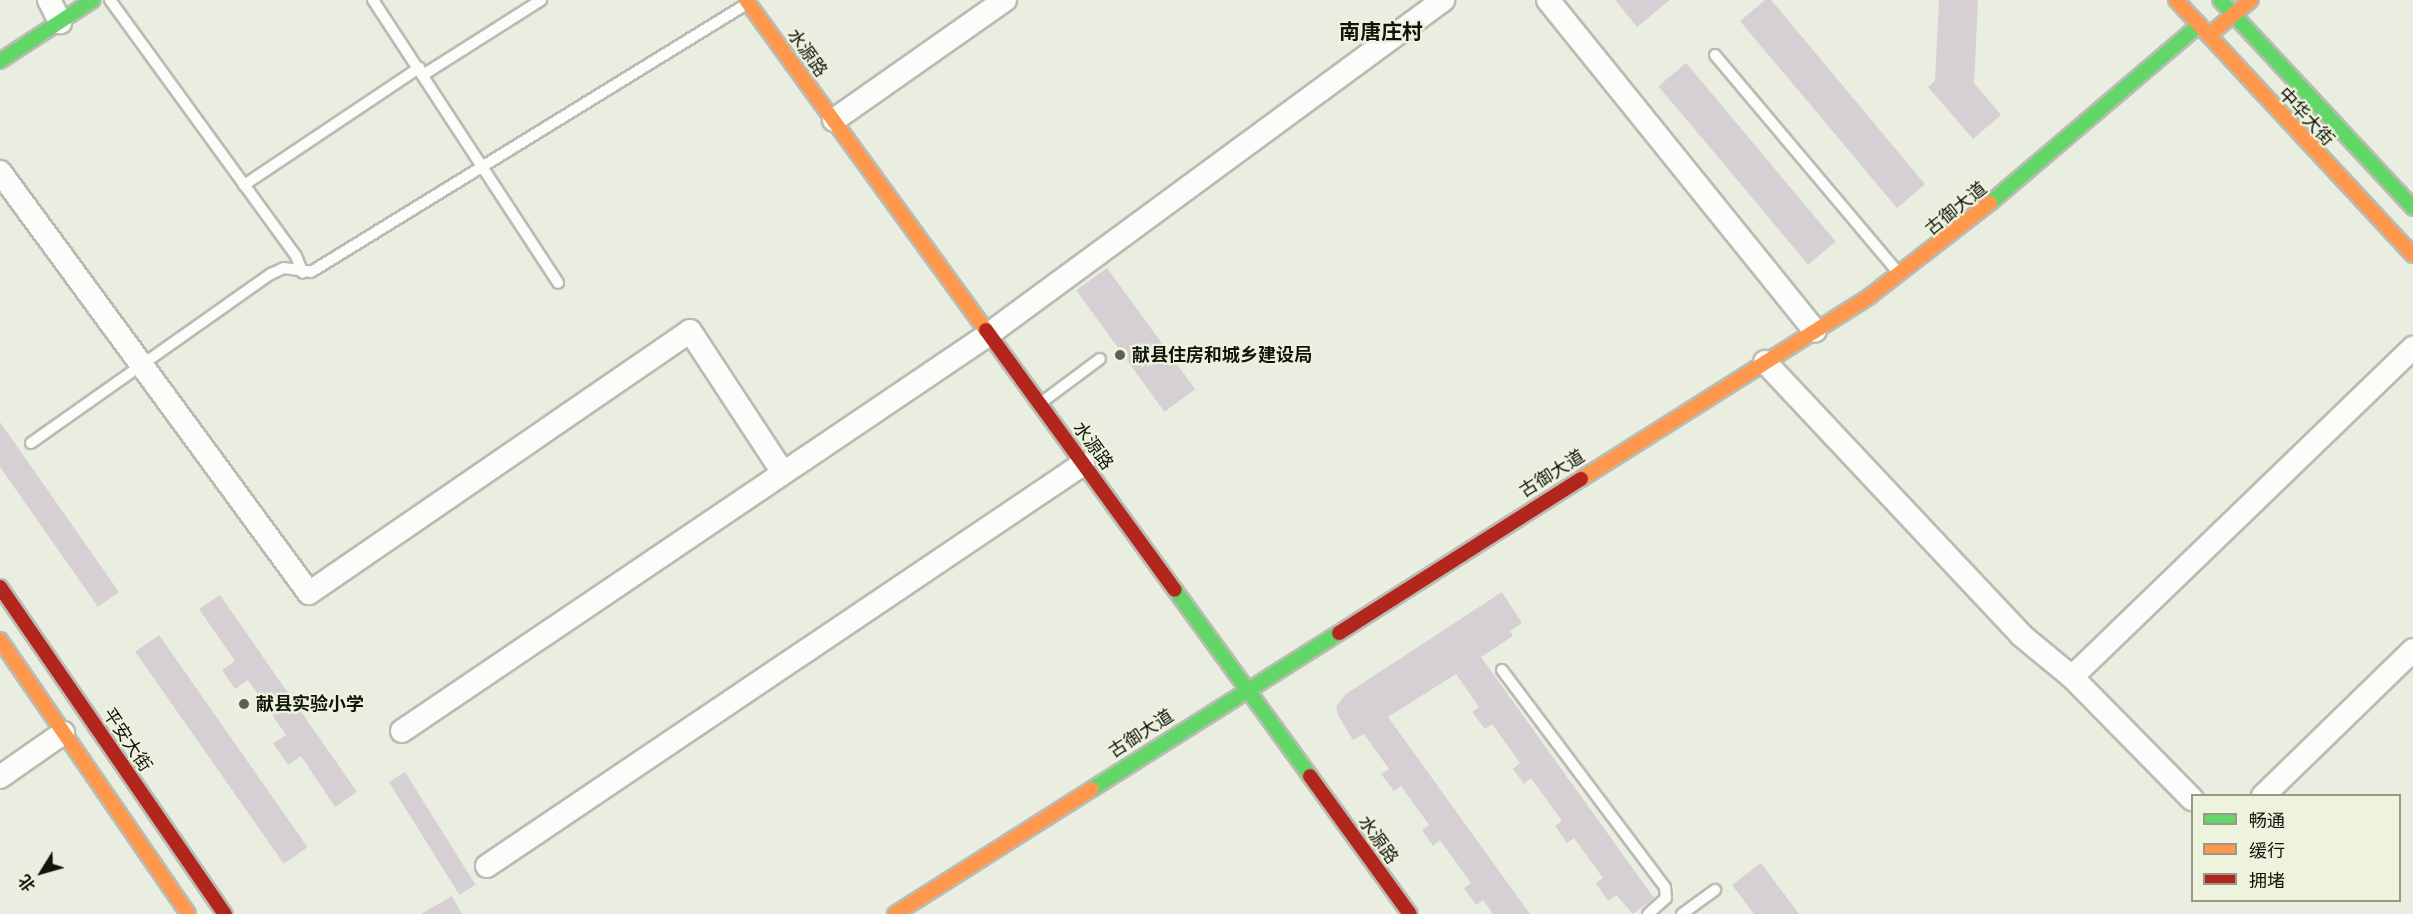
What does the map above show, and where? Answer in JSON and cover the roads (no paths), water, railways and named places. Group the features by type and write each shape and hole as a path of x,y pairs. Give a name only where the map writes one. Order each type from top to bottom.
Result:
{"street":[{"path":"49,0 60,22"},
{"path":"0,61 93,0"},
{"path":"834,120 1005,0"},
{"path":"402,731 782,471 988,334 1443,0"},
{"path":"1548,0 1815,331"},
{"name":"中华大街","path":"2176,0 2413,255"},
{"path":"2186,11 2199,0"},
{"name":"中华大街","path":"2220,0 2413,208"},
{"name":"古御大道","path":"895,914 1246,688 1815,331 1900,275 2204,31 2234,15 2251,0"},
{"name":"水源路","path":"747,2 1410,914"},
{"path":"0,172 309,593 690,331 782,471"},
{"path":"2072,677 2413,348"},
{"path":"1765,362 2021,635 2072,677 2191,797"},
{"path":"487,866 1083,464"},
{"name":"平安大街","path":"0,587 225,914"},
{"path":"0,640 188,914"},
{"path":"2264,794 2413,650"},
{"path":"0,777 63,733"}],"lane":[{"path":"110,0 244,185 303,273"},
{"path":"373,0 558,283"},
{"path":"244,185 421,71 541,0"},
{"path":"31,443 141,363 271,274 284,268 303,273 312,272 747,2"},
{"path":"1715,55 1900,275"},
{"path":"1040,404 1100,359"},
{"path":"1502,670 1665,887 1666,897 1648,914"},
{"path":"1682,914 1715,890"}],"place":[{"name":"献县住房和城乡建设局","path":"1120,355"},
{"name":"献县实验小学","path":"244,704"}],"district":[{"name":"南唐庄村","path":"1381,32"}]}
